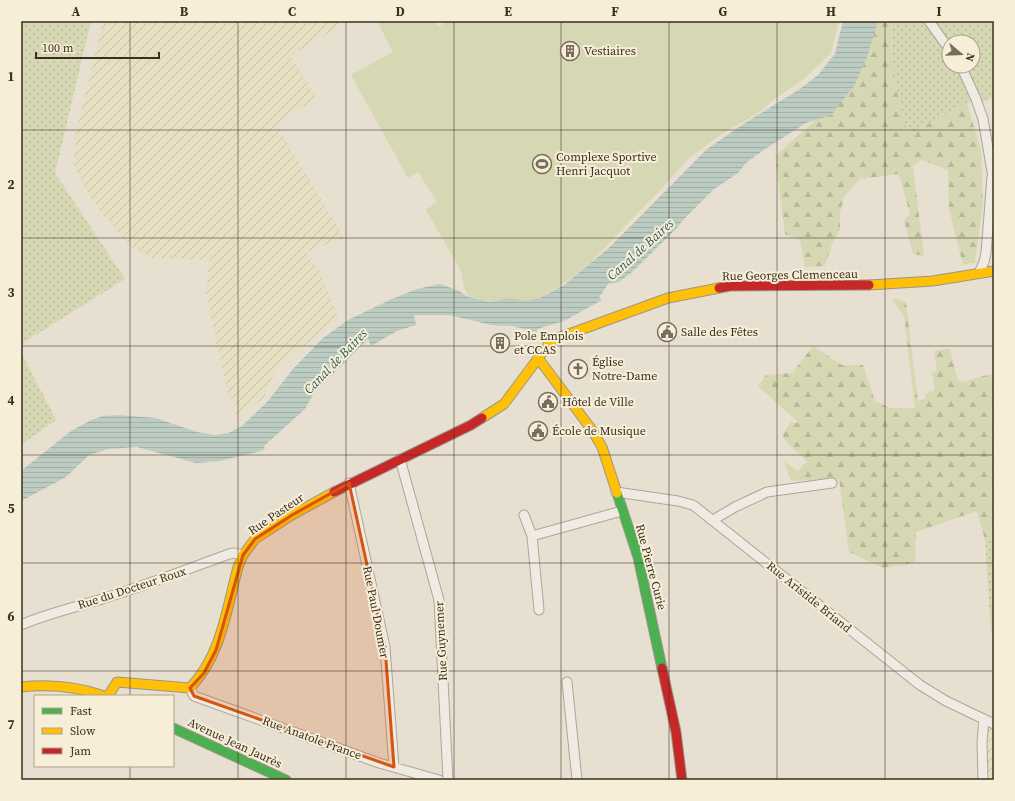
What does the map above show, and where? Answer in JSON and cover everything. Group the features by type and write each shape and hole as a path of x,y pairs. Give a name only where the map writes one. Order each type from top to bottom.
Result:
{"main road":[{"name":"Rue Georges Clemenceau","path":"548,345 565,335 661,300 730,286 874,285 933,281 994,271"},
{"name":"Rue Pasteur","path":"190,688 203,674 216,650 243,555 255,540 286,519 349,483 471,425 504,404 548,345"},
{"name":"Rue Pierre Curie","path":"538,358 596,436 602,447 638,557 676,732 682,780"},
{"path":"109,695 117,682 190,688"},
{"path":"21,687 62,685 83,687 102,695"},
{"name":"Avenue Jean Jaurès","path":"174,728 286,780"}],"street":[{"path":"929,21 941,38"},
{"path":"965,74 983,119 989,146 993,179 986,253 979,273"},
{"name":"Rue Guynemer","path":"400,459 439,600 448,780"},
{"name":"Rue Paul Doumer","path":"349,483 385,647 394,767"},
{"path":"713,520 735,507 766,492 832,483"},
{"name":"Rue Aristide Briand","path":"616,492 693,505 920,685 946,701 994,724"},
{"path":"532,536 622,510"},
{"path":"524,515 532,536 539,610"},
{"name":"Rue du Docteur Roux","path":"21,625 44,615 103,599 229,554 234,553 243,555"},
{"path":"567,682 577,780"},
{"name":"Rue Anatole France","path":"190,688 194,696 394,767 439,780"},
{"path":"983,780 982,742 984,719"}],"highlighted area":[{"path":"349,483 385,647 394,767 194,696 190,688 204,673 216,650 243,555 255,539 292,515"}],"shaded area":[{"path":"103,21 348,21 290,56 317,98 276,124 344,238 307,252 319,270 339,318 277,368 263,399 236,416 236,405 228,394 206,295 209,260 152,258 129,246 91,198 74,166 75,137"},
{"path":"989,728 994,731 994,780 987,780 985,751"}],"green space":[{"path":"21,21 91,21 55,173 125,279 21,344"},
{"name":"Complexe Sportive Henri Jacquot","path":"377,21 433,21 439,27 446,21 839,21 831,53 804,79 773,100 760,112 720,135 690,157 590,263 567,281 540,298 522,303 490,301 469,297 464,287 461,271 426,210 437,202 418,172 408,178 351,75 393,52"},
{"path":"867,21 892,21 891,36 895,79 900,107 908,135 967,103 981,150 983,203 975,262 963,265 949,209 948,170 922,160 913,166 924,256 913,254 904,221 910,214 899,174 860,179 844,197 840,213 840,230 832,244 825,266 805,267 800,240 785,234 775,156 846,93"},
{"path":"892,21 994,21 994,97 987,101 967,103 908,135 900,107 892,50"},
{"path":"895,298 906,303 918,401 926,398 925,394 935,390 932,372 937,371 934,351 950,348 957,379 962,382 994,373 994,539 985,540 977,511 916,532 915,563 883,568 849,552 839,479 791,481 784,461 798,471 807,461 790,446 782,435 791,422 799,423 758,386 766,375 792,373 813,346 842,365 863,365 875,401 890,408 915,408 904,316 893,301"},
{"path":"21,352 56,420 21,445"},
{"path":"994,539 994,631 991,631 985,540"}],"water":[{"name":"Canal de Baires","path":"843,21 878,21 868,54 854,86 831,115 806,123 746,163 738,173 713,190 632,272 619,282 609,283 599,297 602,300 564,321 537,329 537,332 512,326 491,325 449,315 414,315 416,325 397,331 371,346 368,339 314,393 305,409 264,446 265,449 261,451 220,461 196,463 137,447 108,449 89,455 66,477 21,501 21,471 71,431 91,420 103,416 118,415 156,418 197,432 214,435 228,433 242,426 268,401 293,369 323,338 348,320 417,289 440,284 459,291 468,297 491,302 510,298 526,301 540,298 564,285 610,247 707,149 748,121 800,89 818,75 835,54"}],"traffic: fast":[{"path":"617,493 638,557 662,668"},
{"path":"174,728 286,780"}],"traffic: slow":[{"path":"869,285 933,281 994,271"},
{"path":"482,418 504,404 548,345 558,338 668,298 719,288"},
{"path":"538,358 592,430 602,447 617,493"},
{"path":"109,695 117,682 190,688 201,675 209,661 222,631 238,567 243,555 255,539 292,515 334,492"},
{"path":"21,687 42,686 73,688 101,695"}],"traffic: jam":[{"path":"719,288 730,286 869,285"},
{"path":"334,492 471,425 482,418"},
{"path":"662,668 676,732 682,780"}],"place":[{"name":"Vestiaires","path":"570,51"},
{"name":"Complexe Sportive Henri Jacquot","path":"542,164"},
{"name":"Salle des Fêtes","path":"667,332"},
{"name":"Pole Emplois et CCAS","path":"500,343"},
{"name":"Église Notre-Dame","path":"578,369"},
{"name":"Hôtel de Ville","path":"548,402"},
{"name":"École de Musique","path":"538,431"}]}
